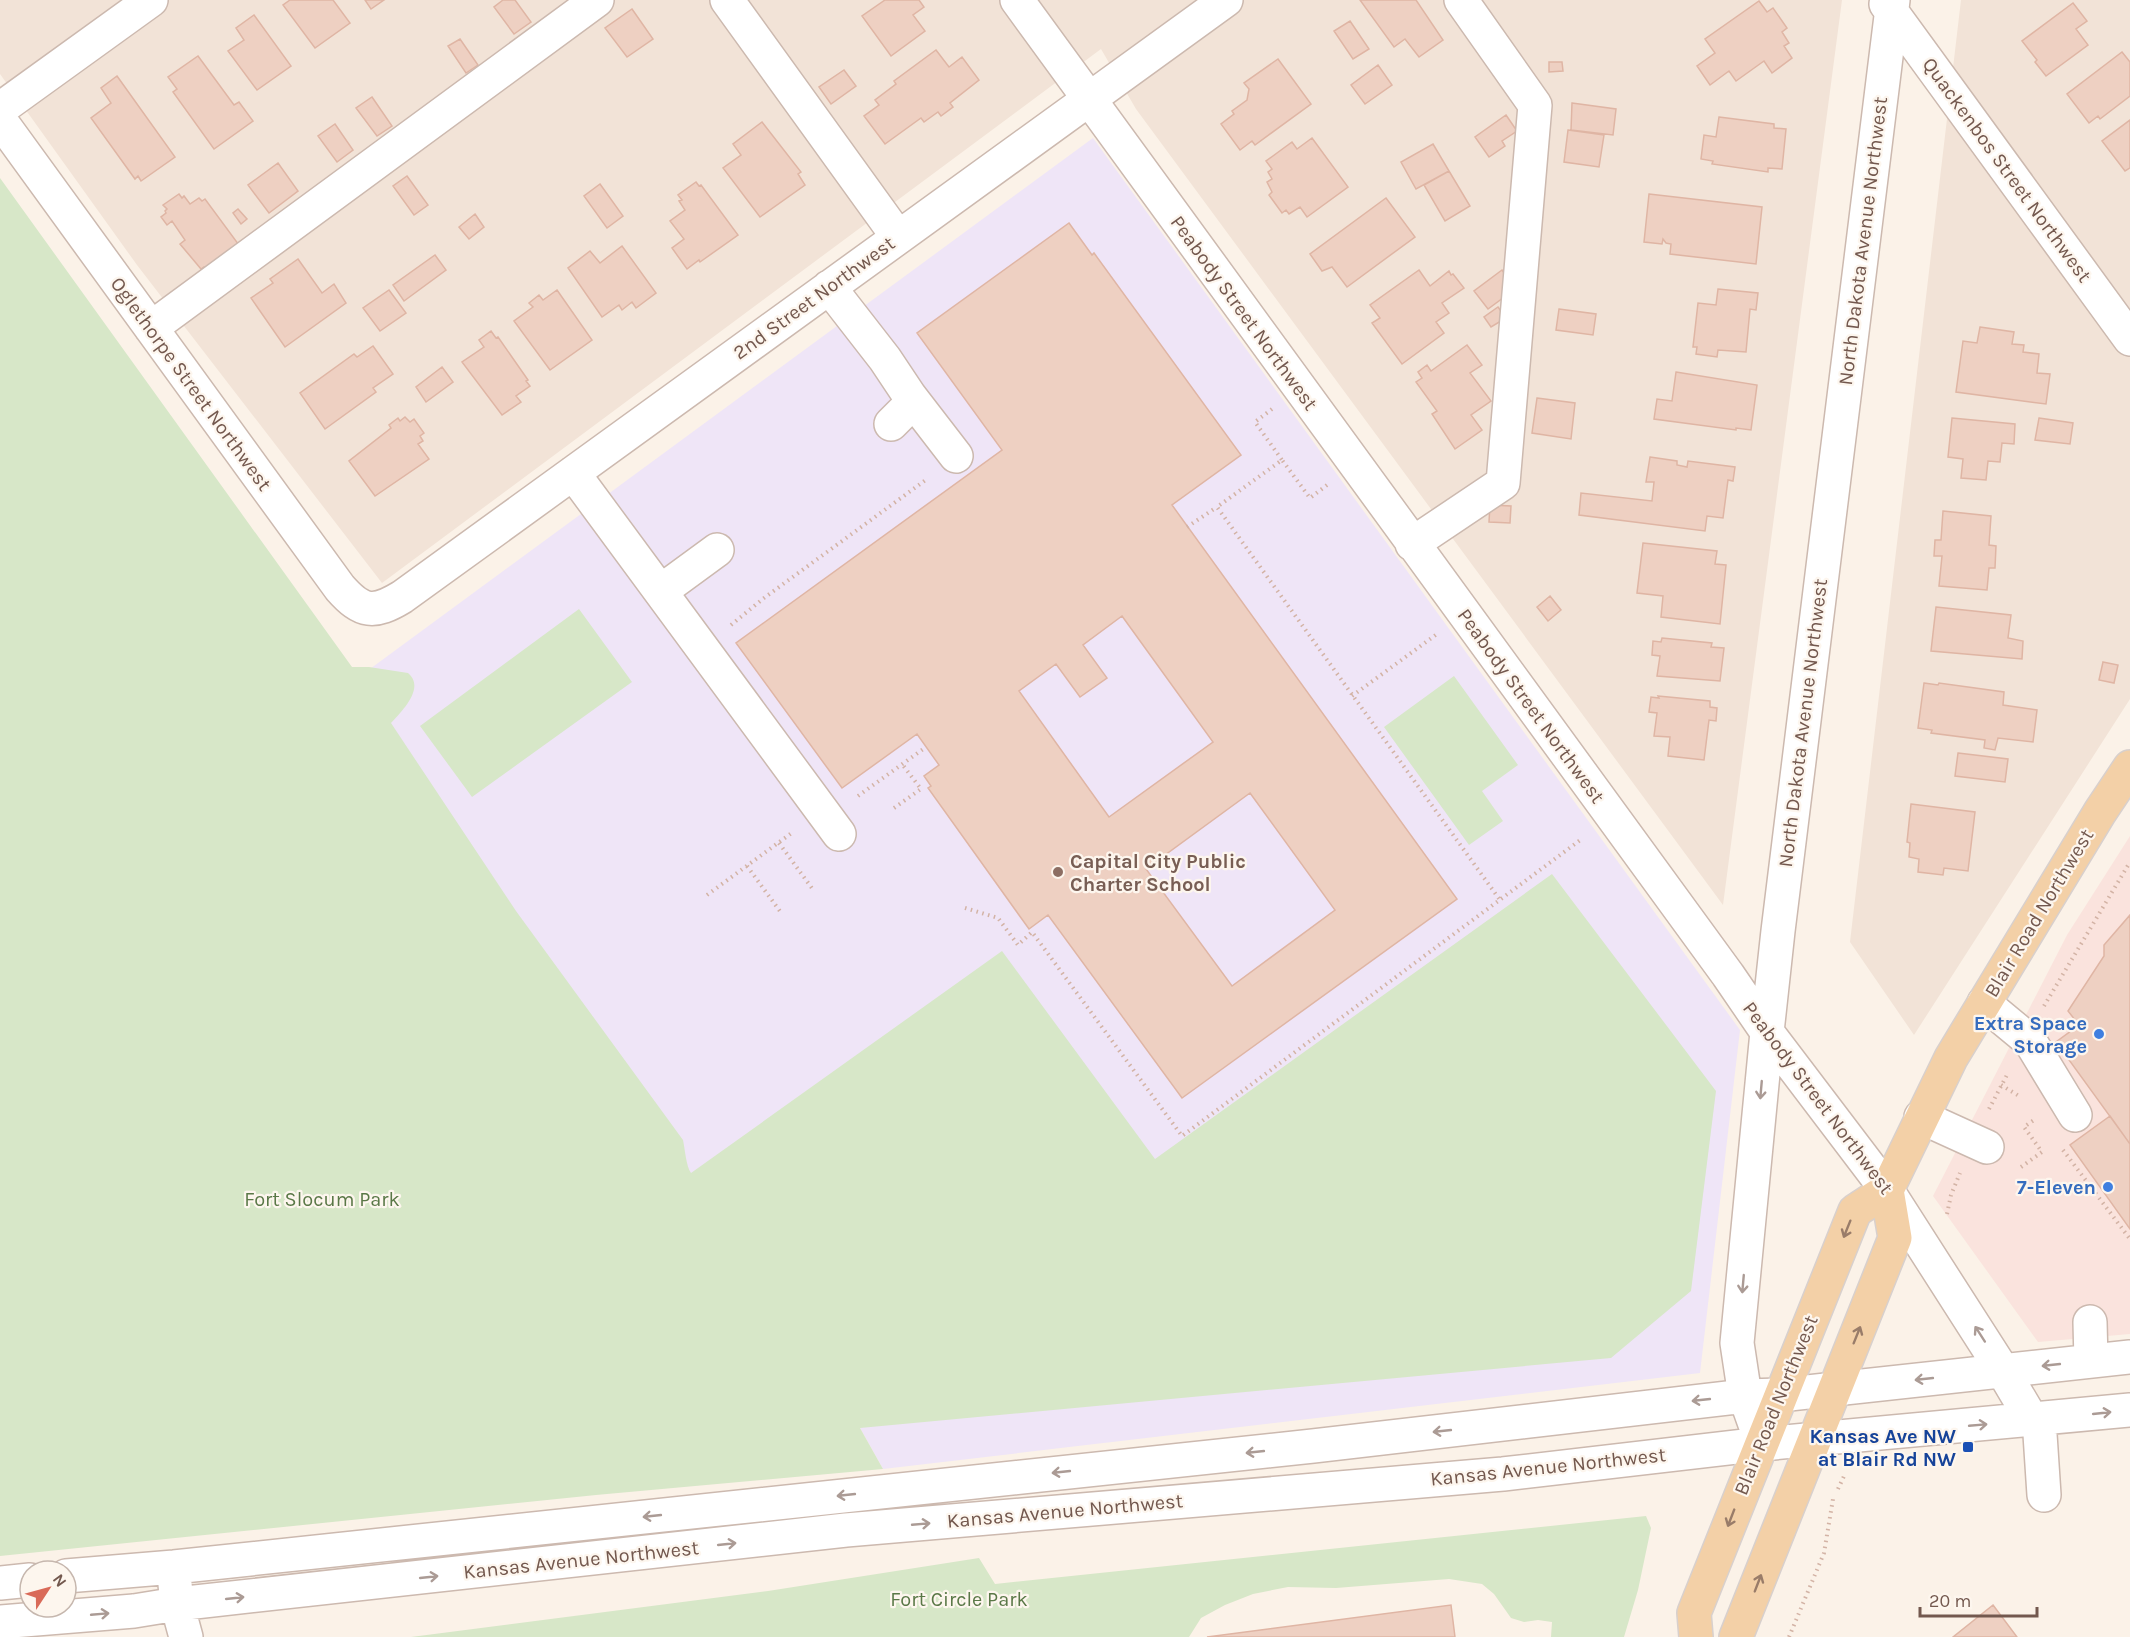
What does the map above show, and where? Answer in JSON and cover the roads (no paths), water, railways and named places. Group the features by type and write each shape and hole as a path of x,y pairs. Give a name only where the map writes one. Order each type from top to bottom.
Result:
{"main road":[{"name":"Blair Road Northwest","path":"1696,1637 1694,1613 1855,1211 1887,1190 1951,1058 2100,812 2128,775"},
{"path":"1736,1637 1895,1238 1887,1190"}],"street":[{"path":"0,109 151,0"},
{"path":"151,328 597,0"},
{"path":"728,0 898,237"},
{"name":"Peabody Street Northwest","path":"1017,0 1728,975 1767,1032 1887,1190 2035,1420"},
{"name":"2nd Street Northwest","path":"402,597 1226,0"},
{"path":"1412,544 1503,483 1534,105 1461,0"},
{"name":"Quackenbos Street Northwest","path":"1890,4 2130,339"},
{"name":"North Dakota Avenue Northwest","path":"1762,1444 1745,1396 1737,1343 1767,1032 1890,4"},
{"name":"Oglethorpe Street Northwest","path":"0,120 349,599 359,606 373,610 386,607 402,597"},
{"path":"829,287 885,359 909,395 945,465"},
{"path":"891,424 908,407 909,395"},
{"path":"573,473 839,834"},
{"path":"662,591 717,550"},
{"path":"1984,1003 2030,1041 2075,1115"},
{"path":"1921,1117 1987,1147"},
{"path":"2090,1322 2091,1361"},
{"name":"Kansas Avenue Northwest","path":"78,1575 174,1567 1301,1447 1745,1396 1780,1395 2130,1357"},
{"name":"Kansas Avenue Northwest","path":"0,1622 134,1611 177,1604 846,1530 1503,1474 1762,1444 2130,1410"},
{"path":"2035,1420 2044,1495"},
{"path":"174,1567 177,1604 186,1637"},
{"path":"0,1583 18,1581"}],"place":[{"name":"Capital City Public Charter School","path":"1058,872"},
{"name":"Extra Space Storage","path":"2099,1034"},
{"name":"7-Eleven","path":"2108,1187"},
{"name":"Kansas Ave NW at Blair Rd NW","path":"1968,1447"}],"park label":[{"name":"Fort Slocum Park","path":"322,1199"},
{"name":"Fort Circle Park","path":"959,1599"}]}
